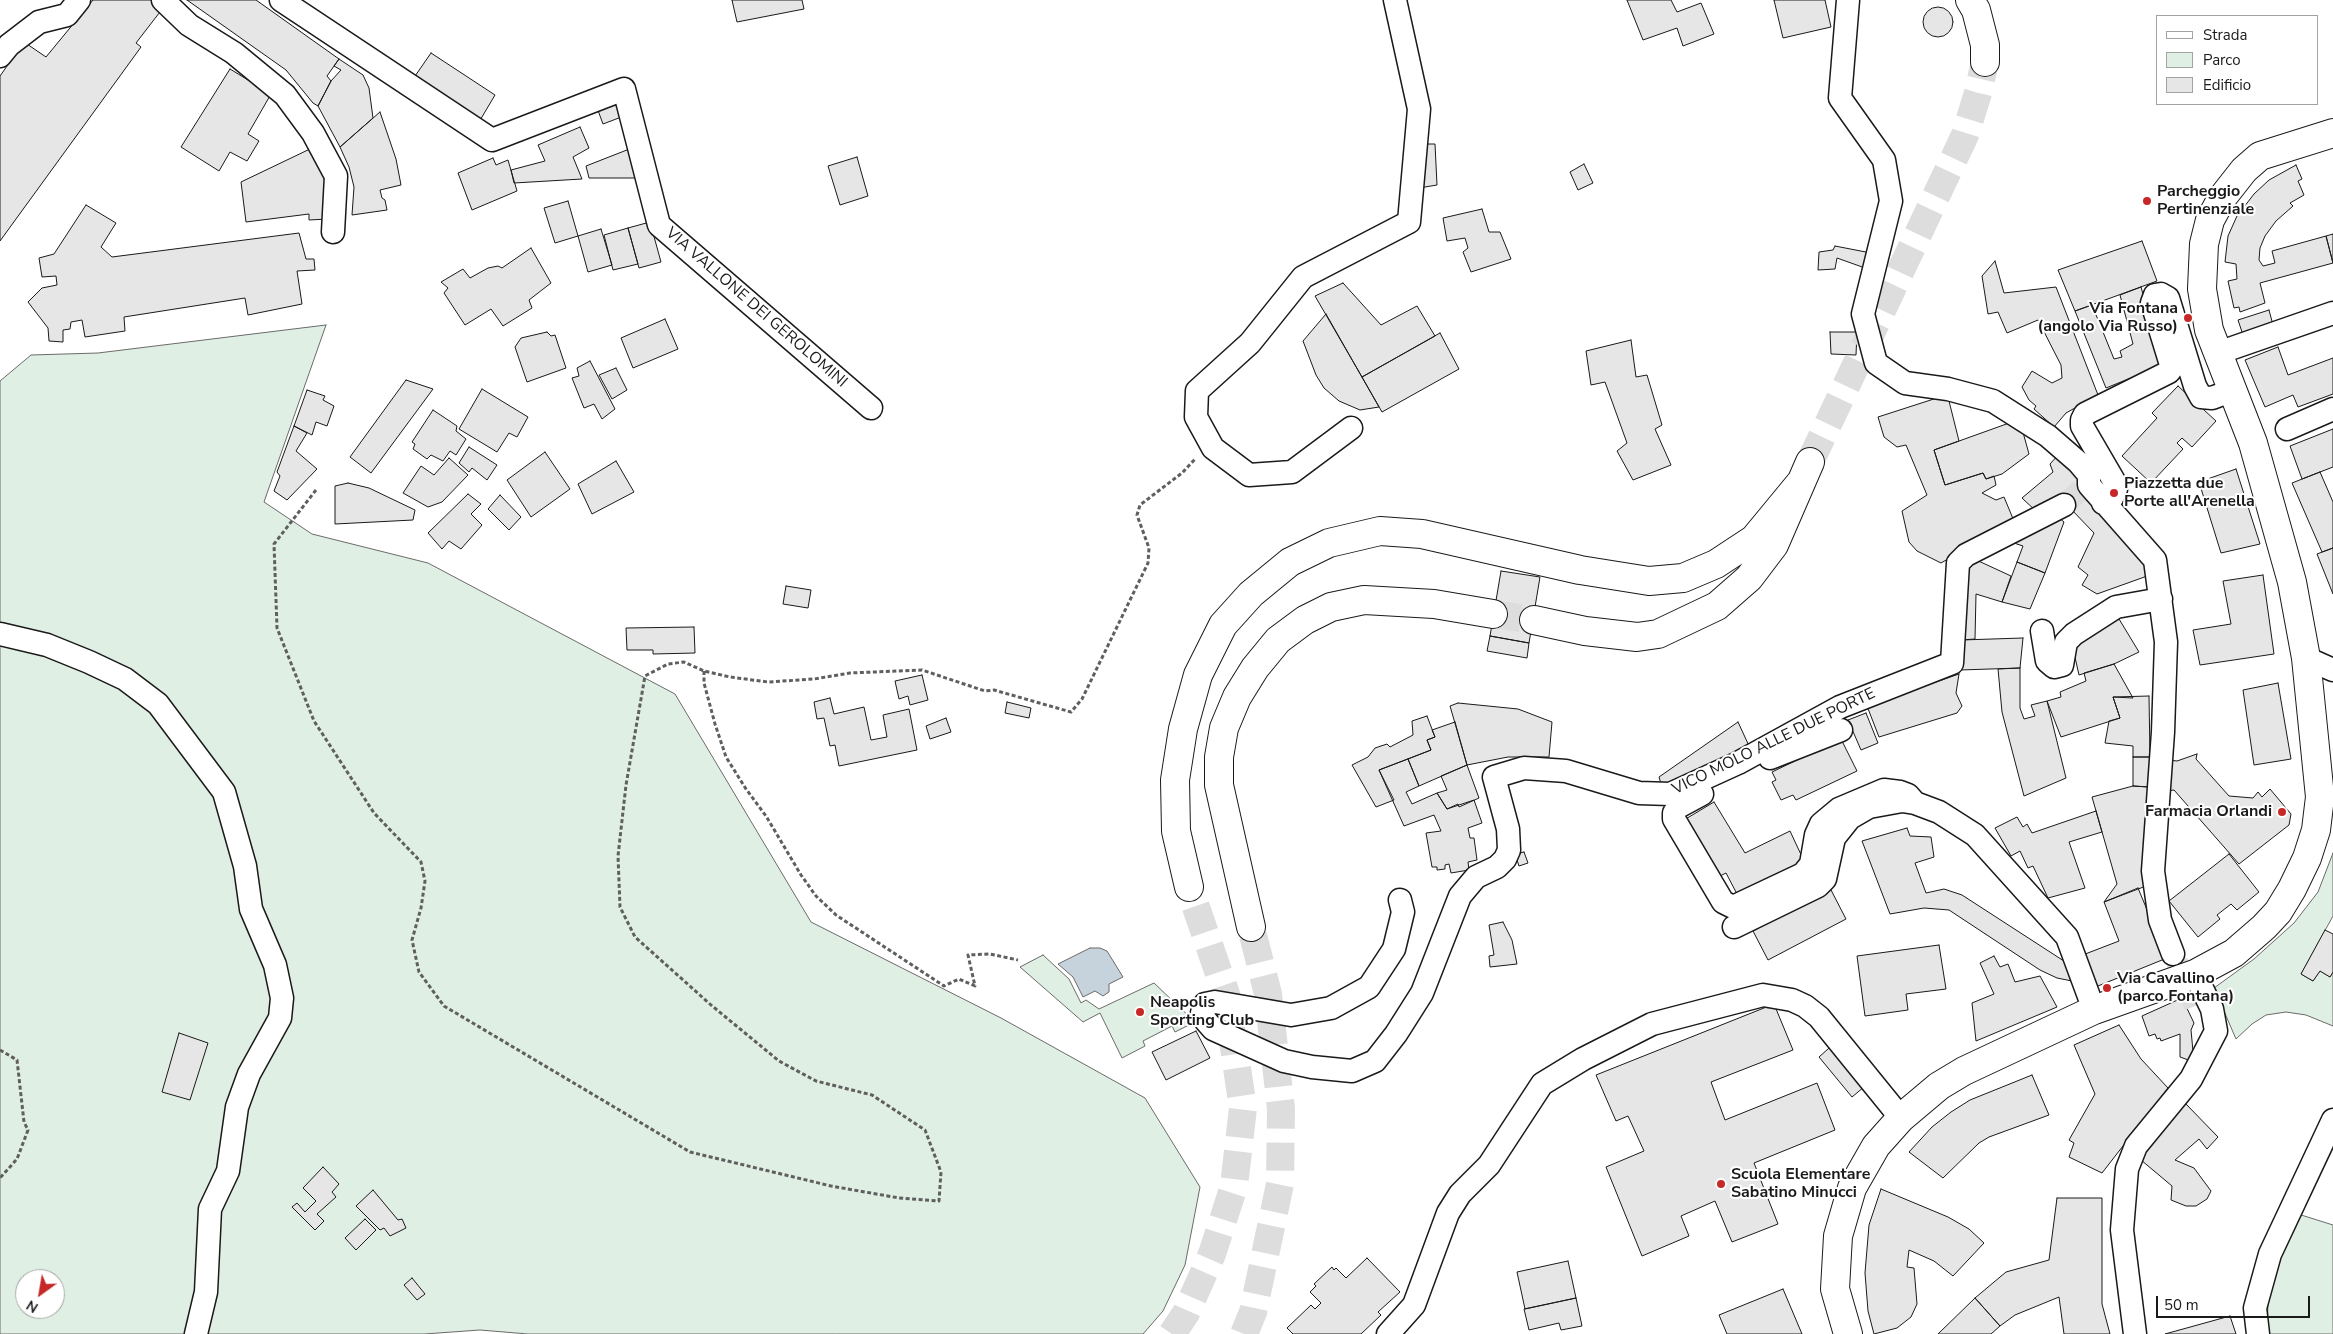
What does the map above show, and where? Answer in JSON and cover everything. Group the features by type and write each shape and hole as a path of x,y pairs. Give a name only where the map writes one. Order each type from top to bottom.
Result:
{"main road":[{"path":"1970,0 1976,10 1985,45 1984,62"},
{"path":"1848,1334 1835,1289 1838,1236 1852,1188 1876,1146 1901,1118 1939,1086 1964,1071 2094,1010 2195,974 2234,953 2264,928 2278,912 2307,858 2316,830 2320,797 2306,658 2292,582 2253,443 2209,330 2202,289 2204,244 2210,220 2222,198 2244,170 2260,156 2333,133"},
{"path":"1190,887 1176,831 1175,780 1183,729 1198,675 1223,625 1251,594 1290,562 1329,543 1380,531 1422,534 1580,570 1649,581 1683,578 1716,564 1754,539 1806,472 1774,545 1749,578 1717,606 1658,634 1637,637 1585,630 1534,620"},
{"path":"1251,927 1220,785 1219,757 1224,728 1237,697 1255,668 1278,640 1305,620 1331,607 1364,600 1434,604 1493,614"}],"street":[{"path":"0,56 9,45 39,22 67,15 79,0"},
{"path":"163,0 189,25 234,53 285,95 313,133 336,176 333,232"},
{"name":"VIA VALLONE DEI GEROLOMINI","path":"281,0 492,140 624,89 659,224 871,408"},
{"path":"1351,428 1292,472 1249,475 1211,444 1196,417 1197,391 1250,343 1303,277 1409,222 1419,109 1396,0"},
{"path":"1848,0 1840,98 1884,160 1891,201 1863,314 1876,363 1905,383 1948,389 1993,402 2048,436 2089,475 2085,487 2103,503 2155,560 2166,642 2163,732 2153,871 2160,920 2173,954"},
{"path":"2103,503 2112,498 2116,489 2114,481 2082,426 2082,420 2085,414 2169,372 2172,368 2152,304 2155,295 2161,294 2168,298 2195,386 2201,397 2212,398 2233,390"},
{"path":"2220,356 2333,313"},
{"path":"2220,356 2333,330"},
{"path":"2287,429 2333,409"},
{"name":"VICO MOLO ALLE DUE PORTE","path":"1400,900 1402,912 1394,949 1369,988 1331,1008 1291,1015 1214,1002 1205,1004 1202,1013 1206,1021 1213,1029 1284,1060 1312,1067 1352,1070 1374,1061 1396,1034 1422,994 1460,896 1476,877 1497,867 1505,859 1509,850 1508,829 1494,777 1524,768 1566,771 1639,793 1670,794 1738,763 1840,707 1952,663 1958,564 1966,555 2064,506"},
{"path":"2042,631 2047,661 2054,667 2062,665 2066,642 2074,634 2116,607 2161,599"},
{"path":"0,634 47,645 89,662 124,679 158,704 224,792 245,866 251,909 275,964 282,998 280,1018 250,1074 237,1107 228,1170 210,1209 206,1292 196,1334"},
{"path":"2306,658 2333,670"},
{"path":"1841,730 1768,758 1678,807 1674,813 1674,820 1723,902 1733,907 1803,874 1811,864 1816,835 1821,824 1839,808 1884,790 1908,795 1915,802"},
{"path":"1734,927 1818,886 1825,879 1834,838 1850,818 1869,807 1902,801 1915,802 1939,812 1975,835 2067,938 2094,1010"},
{"path":"2135,1334 2122,1230 2127,1168 2136,1146 2191,1079 2216,1031 2212,1009 2195,974"},
{"path":"1388,1334 1414,1304 1448,1213 1460,1194 1489,1165 1542,1084 1583,1059 1652,1024 1763,995 1792,1000 1805,1006 1819,1018 1901,1118"},
{"path":"2196,1006 2207,1050"},
{"path":"2258,1334 2255,1308 2270,1254 2333,1120"}],"path":[{"path":"316,490 274,544 277,628 314,721 374,813 421,862 425,881 421,908 412,940 419,972 444,1006 690,1152 831,1186 899,1198 939,1201 942,1172 924,1130 872,1095 816,1081 778,1061 711,1006 635,937 620,906 618,856 626,785 645,676 668,664 684,662 704,671 768,682 814,679 850,673 922,670 985,691 994,690 1072,712 1082,699 1148,563 1149,548 1137,515 1140,505 1182,473 1211,444"},
{"path":"704,671 704,683 726,757 766,816 801,875 816,896 836,915 944,986 959,979 975,986 968,955 990,954 1018,960"},
{"path":"0,1050 17,1060 24,1122 28,1130 17,1158 0,1178"}],"green space":[{"path":"326,325 264,502 312,534 428,563 675,694 811,922 1001,1018 1145,1098 1200,1187 1185,1265 1163,1311 1143,1334 528,1334 480,1330 424,1334 0,1334 0,381 31,355 98,353"},
{"path":"2333,853 2333,916 2301,974 2313,981 2320,971 2330,977 2333,972 2333,1026 2306,1015 2286,1012 2266,1015 2252,1024 2236,1039 2214,988 2254,959 2294,923 2318,892"},
{"path":"1043,955 1069,979 1081,1003 1086,1000 1099,1009 1154,983 1195,1022 1175,1032 1172,1026 1143,1041 1145,1046 1122,1058 1100,1013 1083,1022 1020,967"},
{"path":"2298,1214 2333,1225 2333,1334 2267,1334 2268,1303 2276,1266"}],"shaded area":[{"path":"1090,948 1100,948 1107,951 1123,977 1109,984 1109,992 1103,996 1095,991 1083,997 1073,977 1058,964"}],"building":[{"path":"93,0 157,0 163,8 136,43 141,47 0,241 0,76 24,42 46,57"},
{"path":"187,0 256,0 339,59 327,76 331,81 318,106 313,103 286,70"},
{"path":"732,0 802,0 804,9 737,22"},
{"path":"1627,0 1671,0 1677,12 1701,3 1714,34 1683,46 1677,28 1643,40"},
{"path":"1774,0 1825,0 1831,27 1783,38"},
{"path":"1938,7 1944,8 1952,16 1952,28 1944,36 1938,37 1932,36 1924,28 1923,22 1924,16 1932,8"},
{"path":"431,53 495,95 479,122 413,79"},
{"path":"339,59 363,75 369,88 373,118 340,147 318,106 331,81 341,70 334,66"},
{"path":"230,69 271,94 248,134 259,141 247,161 230,152 219,171 181,147"},
{"path":"618,102 624,116 603,124 596,105"},
{"path":"380,112 396,159 401,185 380,190 387,210 352,215 354,187 349,167 340,147"},
{"path":"580,127 589,148 573,157 582,179 514,183 511,170 545,161 538,145"},
{"path":"1419,144 1435,144 1437,185 1419,188"},
{"path":"312,148 324,174 327,219 309,220 309,214 246,222 241,182"},
{"path":"632,148 638,178 589,178 586,166"},
{"path":"857,157 868,196 840,205 828,166"},
{"path":"493,158 496,165 508,160 517,191 472,210 458,173"},
{"path":"1584,164 1593,183 1578,190 1570,172"},
{"path":"2296,165 2302,179 2298,181 2304,195 2290,203 2293,206 2276,221 2265,236 2260,248 2259,260 2263,266 2275,263 2272,251 2326,236 2333,263 2260,283 2265,303 2240,312 2239,307 2234,308 2228,281 2237,279 2236,264 2225,262 2228,236 2237,216 2254,194 2269,180"},
{"path":"568,201 578,236 555,243 544,208"},
{"path":"86,205 116,223 101,247 112,257 299,233 306,259 314,259 315,270 297,271 302,304 248,315 245,298 124,317 125,331 85,337 82,320 71,322 70,329 63,330 63,342 49,341 48,328 28,302 42,288 57,285 56,276 42,277 39,258 54,254"},
{"path":"1482,209 1489,232 1500,232 1511,259 1471,272 1463,252 1468,248 1465,238 1447,241 1443,218"},
{"path":"650,222 661,262 639,268 628,228"},
{"path":"628,228 638,264 613,270 604,235"},
{"path":"601,229 612,265 588,272 578,236"},
{"path":"2333,234 2333,263 2326,236"},
{"path":"2142,241 2157,281 2075,311 2058,270"},
{"path":"1835,246 1871,253 1865,268 1837,258 1835,269 1818,270 1819,252 1833,250"},
{"path":"531,248 551,283 529,300 532,308 503,326 491,309 465,325 444,293 448,288 441,282 463,269 470,278 488,268 498,266 502,268"},
{"path":"1995,261 2004,293 2056,287 2098,395 2066,413 2054,427 2034,409 2036,406 2029,400 2022,387 2032,371 2052,383 2062,378 2061,365 2038,320 2007,333 1998,312 1988,314 1982,276"},
{"path":"1343,283 1381,325 1417,306 1435,336 1362,377 1315,296"},
{"path":"2141,287 2163,365 2106,388 2075,311 2092,305 2114,359 2122,357 2120,351 2133,344 2120,295"},
{"path":"2269,310 2273,325 2243,335 2238,320"},
{"path":"1326,314 1379,407 1360,410 1339,401 1324,388 1316,375 1303,341"},
{"path":"665,319 678,349 633,368 621,338"},
{"path":"547,332 551,336 555,335 566,368 527,382 515,347 521,338"},
{"path":"1830,332 1857,332 1856,355 1831,354"},
{"path":"1440,333 1459,369 1382,412 1362,377"},
{"path":"1631,340 1636,377 1647,375 1662,425 1655,429 1671,465 1633,480 1617,451 1627,443 1605,382 1591,385 1586,351"},
{"path":"2278,347 2288,375 2333,358 2333,394 2298,407 2293,395 2265,407 2245,360"},
{"path":"590,361 615,409 602,419 594,404 584,408 572,378 579,376 577,368"},
{"path":"616,368 627,390 612,399 599,375"},
{"path":"406,380 433,389 371,473 350,457"},
{"path":"2178,386 2216,421 2192,447 2182,438 2177,443 2183,449 2151,483 2122,456 2157,418 2152,413"},
{"path":"482,389 528,417 517,437 509,433 497,452 459,429"},
{"path":"307,390 325,396 323,400 334,406 327,426 316,422 312,435 294,426"},
{"path":"1940,397 1949,401 1959,441 1934,450 1945,485 1983,473 1986,479 1994,476 1996,485 1982,493 1996,500 2004,497 2014,521 1941,563 1917,551 1909,542 1902,511 1927,495 1906,445 1897,447 1884,437 1878,417"},
{"path":"433,410 457,426 456,431 466,439 456,455 450,451 443,461 431,455 427,459 413,449 415,444 412,442"},
{"path":"2012,422 2021,425 2029,454 2002,474 1986,479 1983,473 1945,485 1934,450"},
{"path":"294,426 307,433 296,451 317,469 287,500 274,491 280,476 277,472"},
{"path":"2333,429 2333,467 2302,479 2290,446"},
{"path":"469,447 497,465 487,480 472,468 469,472 459,463"},
{"path":"545,452 570,489 531,517 507,480"},
{"path":"2059,454 2080,471 2078,487 2037,512 2022,498 2053,472 2050,464"},
{"path":"449,458 468,475 442,502 428,507 403,493 421,466 434,475"},
{"path":"616,461 634,492 592,514 578,484"},
{"path":"2236,469 2260,544 2221,553 2199,482"},
{"path":"2320,472 2333,502 2333,548 2322,552 2292,483"},
{"path":"348,483 369,488 415,510 413,520 335,524 335,486"},
{"path":"468,494 481,504 471,514 482,525 461,549 449,541 442,549 428,533"},
{"path":"500,495 521,517 509,530 488,509"},
{"path":"2083,497 2146,557 2150,575 2097,594 2082,585 2088,575 2078,567 2094,533 2070,508"},
{"path":"2057,516 2064,522 2045,573 2017,562 2023,546 2008,541"},
{"path":"2333,548 2333,594 2317,554"},
{"path":"1972,558 2011,576 2002,602 1976,594 1975,639 1961,640 1967,564"},
{"path":"2017,562 2045,573 2030,609 2002,602"},
{"path":"1501,571 1540,577 1529,643 1490,636"},
{"path":"2263,575 2274,654 2200,665 2193,630 2231,624 2223,581"},
{"path":"786,586 811,590 808,608 783,604"},
{"path":"2116,614 2139,652 2114,664 2079,675 2072,644"},
{"path":"694,627 695,653 653,654 653,650 627,650 626,628"},
{"path":"1490,636 1529,643 1527,658 1487,651"},
{"path":"2023,638 2020,668 1960,670 1961,640"},
{"path":"2114,664 2133,698 2113,697 2120,718 2061,737 2047,701 2061,697 2060,692 2086,681 2084,673"},
{"path":"2020,668 2020,708 2024,719 2035,716 2031,705 2047,701 2066,778 2024,796 2002,712 1998,669"},
{"path":"1959,674 1956,693 1962,706 1957,713 1879,737 1867,706"},
{"path":"922,675 928,700 910,705 908,696 899,699 895,681"},
{"path":"2278,683 2291,759 2254,765 2243,690"},
{"path":"2149,696 2150,757 2133,757 2133,746 2105,743 2109,721 2120,718 2113,697"},
{"path":"830,698 834,714 864,707 871,740 887,737 883,715 909,709 917,750 839,766 835,745 830,746 824,718 817,719 814,702"},
{"path":"1007,702 1031,708 1029,718 1005,713"},
{"path":"1458,703 1518,709 1552,722 1549,757 1508,757 1467,765 1450,706"},
{"path":"1866,713 1878,743 1861,750 1848,720"},
{"path":"1427,716 1435,737 1427,740 1431,750 1379,770 1394,800 1376,807 1352,765 1368,757 1375,748 1387,744 1390,747 1413,735 1412,721"},
{"path":"946,718 951,732 930,739 926,726"},
{"path":"1455,722 1467,765 1419,786 1408,759 1431,750 1427,740 1435,737 1432,730"},
{"path":"1738,722 1750,748 1662,787 1659,777"},
{"path":"1841,739 1857,771 1796,800 1793,795 1781,800 1772,782 1776,780 1772,772"},
{"path":"2197,754 2196,759 2229,796 2253,798 2258,792 2262,797 2270,789 2291,814 2289,825 2239,864 2174,790 2167,791 2169,760 2177,761"},
{"path":"2133,757 2150,757 2149,787 2133,786"},
{"path":"1408,759 1419,786 1406,792 1412,804 1437,793 1447,809 1474,800 1482,823 1468,828 1470,838 1474,838 1477,860 1468,862 1469,870 1451,873 1449,864 1445,865 1445,869 1437,870 1437,867 1432,867 1426,833 1441,831 1434,815 1404,826 1379,770"},
{"path":"1467,765 1479,798 1459,807 1458,804 1447,809 1437,793 1447,790 1441,776"},
{"path":"2133,786 2149,787 2146,886 2104,902 2117,884 2092,797"},
{"path":"1714,802 1745,853 1790,831 1804,861 1737,894 1726,873 1718,877 1684,820"},
{"path":"2096,811 2102,832 2069,842 2085,888 2048,898 2033,866 2028,868 2020,851 2011,856 1995,828 2017,817 2023,827 2027,824 2032,833"},
{"path":"1907,828 1910,836 1931,837 1934,857 1915,863 1926,893 1944,889 1962,895 2067,963 2072,981 2057,978 2040,970 1949,910 1924,908 1890,914 1862,841"},
{"path":"1524,852 1528,863 1519,866 1515,854"},
{"path":"2229,854 2259,892 2237,910 2231,904 2217,915 2220,919 2198,937 2169,901"},
{"path":"2138,888 2167,958 2093,988 2080,956 2119,941 2104,902"},
{"path":"1831,890 1846,919 1768,960 1753,931"},
{"path":"1503,922 1512,940 1517,964 1490,967 1489,956 1494,955 1489,925"},
{"path":"2325,930 2333,934 2333,972 2330,977 2320,971 2313,981 2301,974"},
{"path":"1939,945 1946,989 1906,994 1908,1010 1865,1016 1857,956"},
{"path":"1994,956 2000,967 2008,964 2015,982 2040,976 2057,1007 1976,1041 1972,1003 1994,994 1980,963"},
{"path":"2182,998 2194,1023 2191,1030 2194,1062 2180,1057 2180,1034 2161,1041 2160,1038 2157,1039 2155,1034 2149,1036 2142,1016"},
{"path":"1774,1004 1793,1050 1711,1082 1725,1120 1817,1083 1835,1130 1754,1163 1778,1224 1732,1242 1715,1201 1681,1216 1689,1236 1642,1256 1606,1167 1644,1151 1628,1116 1616,1121 1596,1075"},
{"path":"2119,1025 2141,1059 2168,1088 2102,1173 2069,1157 2074,1143 2069,1140 2095,1094 2074,1045"},
{"path":"1196,1031 1210,1058 1166,1080 1152,1052"},
{"path":"179,1033 208,1043 190,1100 162,1092"},
{"path":"1837,1041 1870,1082 1852,1097 1819,1057"},
{"path":"2032,1075 2049,1115 1989,1137 1979,1143 1943,1178 1909,1152 1932,1127 1970,1100"},
{"path":"2185,1103 2218,1137 2207,1149 2199,1139 2175,1160 2194,1168 2211,1191 2207,1199 2196,1206 2186,1206 2171,1200 2172,1186 2141,1160 2151,1137"},
{"path":"323,1167 339,1184 332,1192 336,1197 317,1214 324,1221 315,1230 292,1207 297,1203 305,1212 316,1201 303,1188"},
{"path":"1881,1189 1948,1217 1969,1229 1984,1243 1953,1276 1934,1261 1909,1250 1907,1267 1914,1268 1917,1304 1911,1317 1897,1328 1874,1334 1868,1311 1865,1273 1869,1225"},
{"path":"373,1190 398,1220 402,1219 406,1228 390,1236 384,1228 380,1230 356,1206"},
{"path":"2057,1198 2102,1198 2102,1304 2110,1334 2064,1334 2059,1297 2015,1315 2000,1326 1975,1298 2006,1272 2049,1260"},
{"path":"365,1219 376,1230 356,1250 345,1238"},
{"path":"1367,1258 1400,1292 1378,1312 1381,1315 1361,1334 1293,1334 1287,1328 1311,1305 1315,1309 1321,1303 1310,1292 1316,1286 1314,1284 1332,1267 1334,1270 1336,1268 1346,1278"},
{"path":"1568,1261 1576,1298 1525,1309 1517,1272"},
{"path":"412,1278 425,1294 417,1300 404,1285"},
{"path":"1783,1289 1802,1334 1727,1334 1719,1315"},
{"path":"1576,1298 1582,1326 1561,1330 1559,1323 1529,1330 1524,1309"},
{"path":"1975,1298 2000,1326 1991,1334 1938,1334"},
{"path":"2230,1316 2236,1334 2165,1334"}],"tunnel":[{"path":"1810,462 1965,135 1985,62"},
{"path":"2064,505 2082,489"},
{"path":"1493,614 1534,620"},
{"path":"1172,1334 1186,1313 1212,1254 1234,1186 1243,1108 1226,994 1189,887"},
{"path":"1244,1334 1253,1312 1280,1184 1281,1109 1268,994 1251,927"},
{"path":"2177,962 2195,1006"}],"place":[{"name":"Parcheggio Pertinenziale","path":"2147,201"},
{"name":"Via Fontana (angolo Via Russo)","path":"2188,318"},
{"name":"Piazzetta due Porte all'Arenella","path":"2114,493"},
{"name":"Farmacia Orlandi","path":"2282,812"},
{"name":"Via Cavallino (parco Fontana)","path":"2107,988"},
{"name":"Neapolis Sporting Club","path":"1140,1012"},
{"name":"Scuola Elementare Sabatino Minucci","path":"1721,1184"}]}
